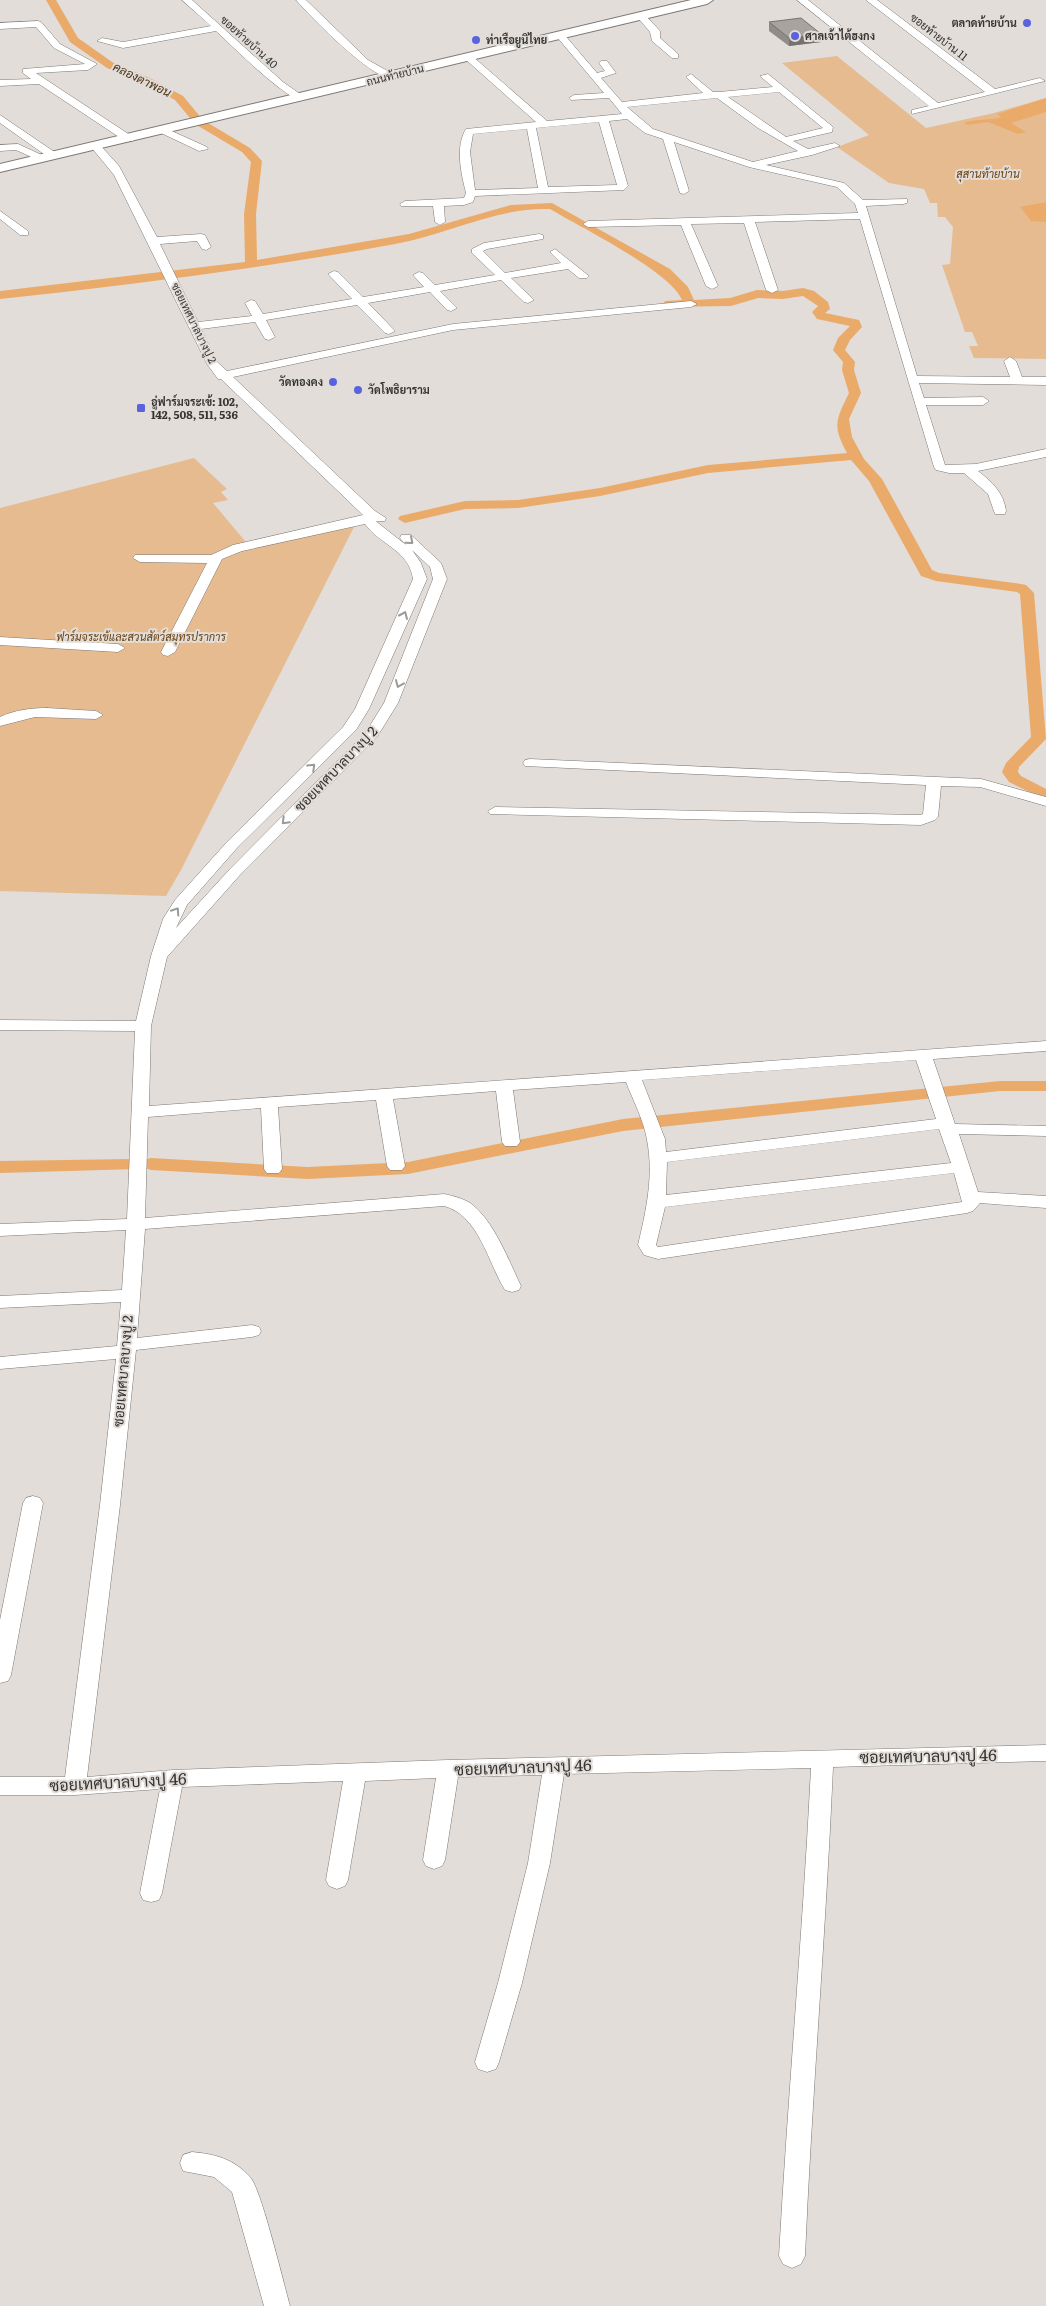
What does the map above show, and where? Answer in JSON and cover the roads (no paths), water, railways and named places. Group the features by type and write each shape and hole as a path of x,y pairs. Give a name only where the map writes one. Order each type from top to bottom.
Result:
{"street":[{"name":"ซอยท้ายบ้าน 40","path":"187,0 280,84 300,98"},
{"path":"301,0 365,62 390,76"},
{"name":"ถนนท้ายบ้าน","path":"3,166 165,131 707,0"},
{"path":"802,0 935,106"},
{"name":"ซอยท้ายบ้าน 11","path":"871,0 992,92"},
{"path":"641,16 655,31 655,39 675,56"},
{"path":"896,18 911,17"},
{"path":"0,26 38,24 58,46 92,64 88,67 26,70 129,139"},
{"path":"102,41 123,45 216,28"},
{"path":"560,35 629,116 649,131 753,165 840,185 846,188 860,203 938,464 952,471 1046,453"},
{"path":"468,57 546,124"},
{"path":"595,76 611,73 604,63"},
{"path":"765,76 828,130 784,140"},
{"path":"691,77 738,111 808,153"},
{"path":"0,82 41,81"},
{"path":"915,112 1040,81"},
{"path":"619,105 782,89"},
{"path":"574,98 610,94"},
{"path":"405,204 466,201 470,193 464,152 468,133 629,116"},
{"path":"0,118 46,156"},
{"path":"470,193 617,190 623,186 603,119"},
{"path":"531,126 544,191"},
{"path":"165,131 203,149"},
{"path":"667,137 684,191"},
{"path":"753,165 836,146"},
{"path":"0,148 18,147 46,156"},
{"name":"ถนนท้ายบ้าน","path":"3,166 90,148"},
{"name":"ซอยเทศบาลบางปู 2","path":"75,1786 110,1505 126,1348 136,1224 143,1026 159,956 171,919 186,896 232,845 349,730 362,709 420,579 420,571 412,558 222,376 211,362 153,240 114,166 90,148"},
{"path":"860,203 903,201"},
{"path":"438,203 440,222"},
{"path":"676,206 712,286"},
{"path":"0,214 24,233"},
{"path":"588,224 865,216"},
{"path":"750,220 772,290"},
{"path":"153,240 201,237 206,247"},
{"path":"528,300 476,251 478,248 539,237"},
{"path":"555,252 583,276"},
{"path":"195,326 260,318 570,265"},
{"path":"334,274 389,331"},
{"path":"419,275 451,308"},
{"path":"252,304 269,337"},
{"path":"222,376 453,327 691,304"},
{"path":"1010,361 1018,381"},
{"path":"912,379 1046,381"},
{"path":"919,402 983,401"},
{"path":"967,469 1000,499 1000,510"},
{"path":"140,558 213,559 238,548 369,517"},
{"name":"ซอยเทศบาลบางปู 2","path":"159,956 235,872 372,734 391,703 440,579 436,566 430,558 381,518 369,517"},
{"path":"168,652 208,574 213,559"},
{"path":"0,641 118,648"},
{"path":"0,722 9,717 28,712 96,715"},
{"path":"530,763 990,784 1046,802"},
{"path":"495,811 921,820 930,817 934,781"},
{"path":"0,1025 143,1026"},
{"path":"139,1112 1046,1046"},
{"path":"632,1076 656,1139 658,1158 657,1202 647,1246 650,1251 658,1253 962,1208 971,1204 971,1197 923,1055"},
{"path":"504,1086 511,1142"},
{"path":"384,1094 396,1166"},
{"path":"269,1103 273,1169"},
{"path":"658,1158 947,1126 1046,1131"},
{"path":"657,1202 960,1167"},
{"path":"971,1197 1046,1202"},
{"path":"0,1230 136,1224 444,1200 457,1203 468,1210 481,1229 512,1286"},
{"path":"0,1302 129,1296"},
{"path":"0,1364 252,1331"},
{"path":"0,1675 34,1503"},
{"name":"ซอยเทศบาลบางปู 46","path":"0,1786 75,1786 173,1779 448,1769 1046,1753"},
{"path":"792,2256 797,2154 816,1918 822,1758"},
{"path":"487,2062 510,1983 539,1862 554,1766"},
{"path":"434,1860 448,1769"},
{"path":"337,1880 355,1773"},
{"path":"151,1893 173,1779"},
{"path":"192,2164 208,2164 222,2168 244,2186 277,2306"}],"waterway":[{"name":"คลองตาพอน","path":"51,0 74,40 111,66 146,80 179,98 199,122 246,150 257,161 250,214 251,264"},
{"path":"251,264 409,238 511,208 538,205 552,206 666,272 684,290 689,302"},
{"path":"0,295 251,264"},
{"path":"669,304 731,302 757,294 783,295 803,292 810,294 824,305 824,309 818,312 821,316 855,323 856,327 844,338 839,350 849,362 848,370 855,393 843,419 845,437 855,456"},
{"path":"405,519 465,505 518,504 600,492 708,469 855,456"},
{"path":"855,456 875,479 926,573 936,577 1021,588 1027,593 1039,738 1012,766 1010,772 1015,779 1046,795"},
{"path":"151,1164 308,1173 408,1168 623,1125 1000,1086 1046,1086"},
{"path":"0,1167 130,1165"}],"place":[{"name":"ตลาดท้ายบ้าน","path":"1027,23"},
{"name":"ศาลเจ้าไต้ฮงกง","path":"795,36"},
{"name":"ท่าเรือยูนิไทย","path":"476,40"},
{"name":"วัดทองคง","path":"333,382"},
{"name":"วัดโพธิยาราม","path":"358,390"},
{"name":"อู่ฟาร์มจระเข้: 102, 142, 508, 511, 536","path":"141,408"}],"park label":[{"name":"สุสานท้ายบ้าน","path":"988,174"},
{"name":"ฟาร์มจระเข้และสวนสัตว์สมุทรปราการ","path":"141,637"}]}
